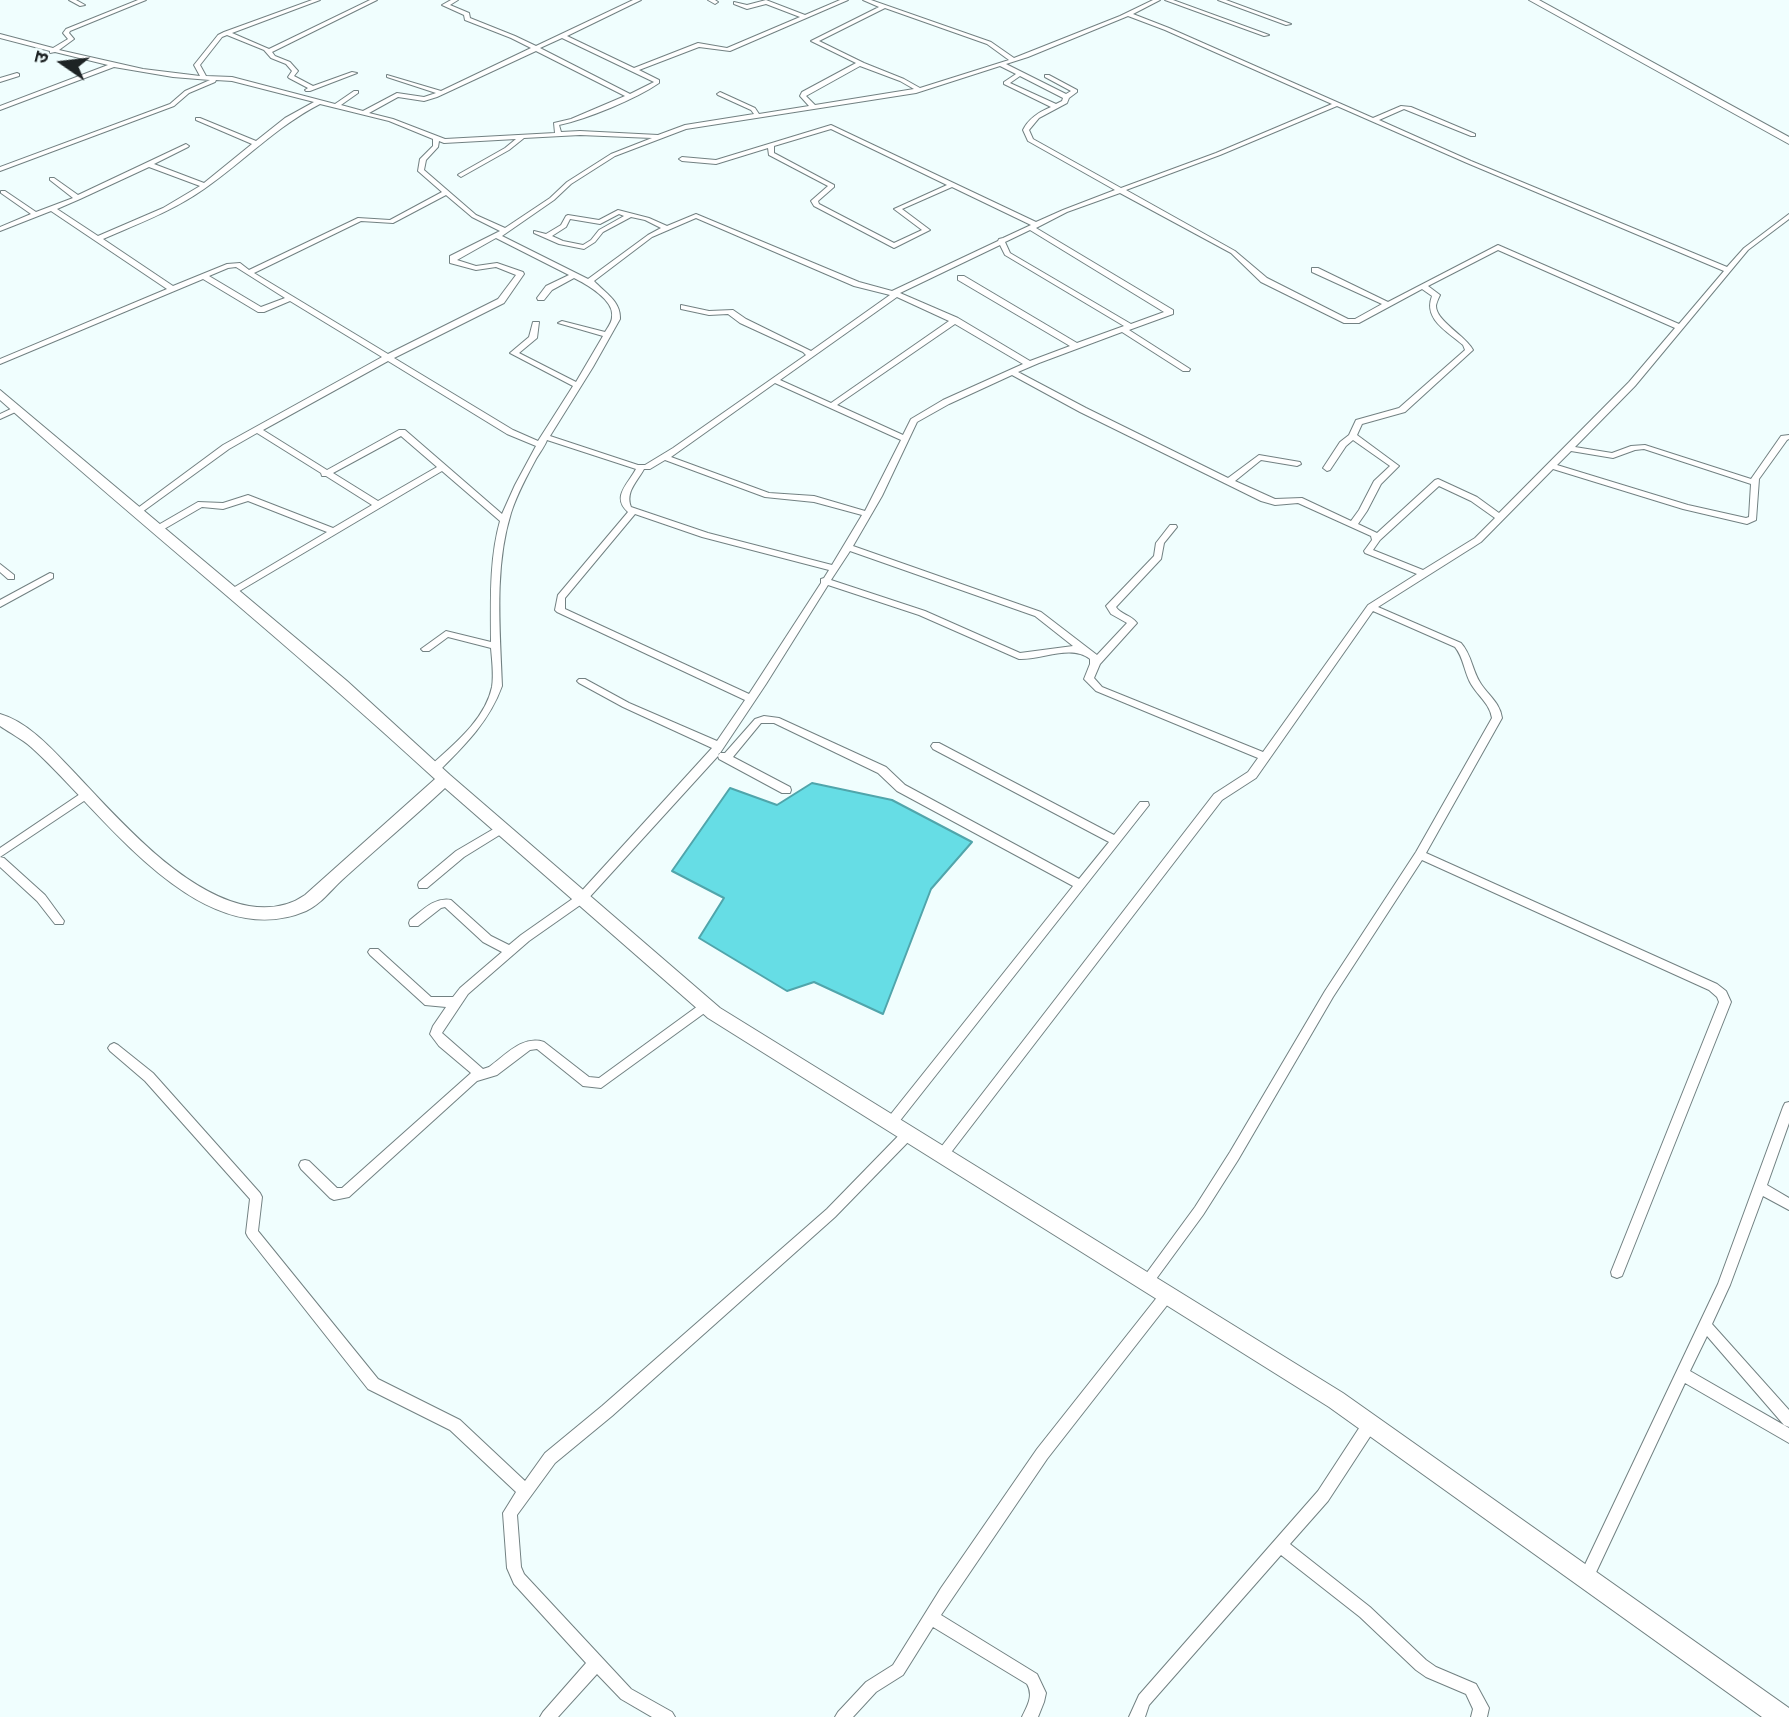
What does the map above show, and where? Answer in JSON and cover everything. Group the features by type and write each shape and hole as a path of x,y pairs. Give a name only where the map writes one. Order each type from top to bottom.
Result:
{"street":[{"path":"72,0 82,5"},
{"path":"52,52 70,41 66,33 68,30 143,0"},
{"path":"269,51 374,0"},
{"path":"455,0 445,5 467,14 467,19 536,48 630,96"},
{"path":"364,113 397,95 424,99 441,93 638,0"},
{"path":"634,70 698,45 728,50 845,0"},
{"path":"866,0 989,43 1013,60"},
{"path":"135,513 226,447 388,358 505,299 520,274 497,265 476,268 452,260 505,231 552,199 569,183 613,155 685,127 920,90 1013,60 1157,0"},
{"path":"1168,0 1266,35"},
{"path":"1221,0 1288,24"},
{"path":"1533,0 1789,141"},
{"path":"204,78 197,65 217,38 312,1"},
{"path":"736,3 747,7 766,2 805,17"},
{"path":"883,7 814,41 920,90"},
{"path":"1128,14 1728,270"},
{"path":"226,33 269,51 274,58 288,63 295,71 291,77 313,88"},
{"path":"0,36 52,52 113,66 232,79 364,113 436,138 454,141 559,135 661,136"},
{"path":"559,135 556,124 573,120 657,82 562,36"},
{"path":"813,107 803,96 804,93 860,64"},
{"path":"1000,64 1066,97"},
{"path":"0,108 113,66"},
{"path":"296,96 354,73"},
{"path":"1020,74 1006,83 1056,107"},
{"path":"0,80 17,75"},
{"path":"388,76 441,93"},
{"path":"1047,76 1074,89 1075,93 1028,124 1026,130 1030,140 1233,252 1264,280 1348,321 1356,321 1494,247 1504,248 1680,327"},
{"path":"0,169 172,106 187,92 217,79"},
{"path":"335,106 356,92"},
{"path":"720,94 753,109 758,116"},
{"path":"97,239 174,204 205,186 295,113 320,102"},
{"path":"833,568 705,535 632,512 625,505 625,490 641,468 664,457 895,293 1072,208 1337,104"},
{"path":"1373,120 1406,107 1473,135"},
{"path":"198,119 256,143"},
{"path":"480,1073 436,1034 455,1002 510,951 582,898 716,749 751,699 867,514 911,425 920,416 1030,364 1167,315 1170,310 1034,226 834,127 710,163 682,159"},
{"path":"461,175 507,149 522,137"},
{"path":"436,138 436,146 423,159 420,169 474,216 505,231"},
{"path":"771,145 771,154 832,186 814,201 816,205 894,246 927,230 897,209 951,185"},
{"path":"0,229 78,198 186,146"},
{"path":"148,164 205,186"},
{"path":"52,179 78,198"},
{"path":"3,192 36,215"},
{"path":"250,272 360,219 391,222 445,193"},
{"path":"53,209 172,289"},
{"path":"547,237 564,226 568,217 597,222 618,212 666,228"},
{"path":"536,232 568,246 584,247 593,241 601,230 631,215"},
{"path":"590,284 592,279 650,236 696,216 857,284 895,293 955,320 1030,364"},
{"path":"942,1155 1218,797 1252,775 1371,607 1478,540 1632,384 1746,249 1789,216"},
{"path":"0,719 34,741 160,865 203,898 230,910 269,916 300,906 440,774 491,704 497,686 497,573 505,521 522,477 607,335 617,312 614,305 590,284 497,236"},
{"path":"1001,240 1007,254 1127,328 1186,369"},
{"path":"0,362 232,265 250,272 510,432 641,468"},
{"path":"1315,270 1387,304"},
{"path":"541,298 549,288 574,275"},
{"path":"203,276 257,309 265,310 291,298"},
{"path":"961,278 1076,346"},
{"path":"1327,468 1343,444 1353,436 1362,419 1402,410 1469,350 1466,344 1435,316 1432,305 1436,295 1422,286"},
{"path":"684,307 709,313 730,312 810,354"},
{"path":"831,406 955,320"},
{"path":"562,323 607,335"},
{"path":"536,324 535,336 514,353 576,385"},
{"path":"1013,372 1083,410 1270,501 1299,499 1377,538"},
{"path":"774,380 905,439"},
{"path":"0,394 135,513 342,685 706,1006 1370,1424 1782,1717"},
{"path":"0,416 18,409"},
{"path":"257,430 378,505"},
{"path":"326,474 398,432 406,433 505,521"},
{"path":"1352,525 1363,511 1377,483 1395,466 1353,436"},
{"path":"1552,466 1742,521 1753,518 1757,475 1784,438 1789,437"},
{"path":"1569,448 1613,456 1645,447 1755,483"},
{"path":"664,457 768,495 814,499 867,514"},
{"path":"1229,482 1259,457 1297,464"},
{"path":"231,593 442,467"},
{"path":"1424,574 1368,551 1377,538 1438,482 1474,499 1500,518"},
{"path":"156,530 201,504 223,506 252,498 273,510 307,519 334,532"},
{"path":"632,512 561,597 560,610 751,699"},
{"path":"1172,527 1160,543 1158,557 1111,606 1113,612 1130,620 1132,624 1096,662 1089,679 1098,689 1265,757"},
{"path":"847,547 1038,614 1096,662"},
{"path":"0,567 11,577"},
{"path":"0,604 50,576"},
{"path":"824,581 922,613 1019,656 1036,656 1066,648 1085,651"},
{"path":"1146,1282 1199,1211 1329,994 1420,855 1497,718 1497,713 1475,683 1467,657 1458,645 1371,607"},
{"path":"426,649 446,634 496,646"},
{"path":"582,681 716,749 786,790"},
{"path":"727,757 758,722 764,719 776,720 882,770 901,788 1080,885"},
{"path":"936,746 1116,841"},
{"path":"0,853 86,794"},
{"path":"891,1123 1144,805"},
{"path":"423,885 460,854 502,828"},
{"path":"1420,855 1713,987 1722,994 1725,1002 1617,1272"},
{"path":"0,861 41,898 59,921"},
{"path":"414,923 438,904 447,903 488,939 510,951"},
{"path":"374,952 429,1002 455,1002"},
{"path":"305,1165 334,1194 345,1193 473,1077 493,1071 527,1045 540,1045 587,1082 601,1083 706,1006"},
{"path":"114,1048 149,1077 256,1197 252,1233 373,1384 455,1425 524,1490"},
{"path":"1586,1578 1724,1285 1789,1107"},
{"path":"667,1717 633,1698 519,1578 514,1568 508,1523 510,1513 524,1490 550,1458 831,1213 908,1134"},
{"path":"1759,1187 1789,1204"},
{"path":"843,1717 871,1687 898,1670 1042,1454 1167,1295"},
{"path":"1705,1325 1789,1420"},
{"path":"1682,1374 1789,1436"},
{"path":"1137,1717 1144,1700 1323,1496 1370,1424"},
{"path":"1280,1545 1365,1612 1421,1665 1471,1689 1479,1699 1479,1717"},
{"path":"931,1617 1032,1679 1039,1694 1030,1717"},
{"path":"548,1717 597,1662"}],"water":[{"path":"812,783 892,800 972,842 931,889 883,1014 814,982 787,991 699,938 724,898 672,871 730,788 777,805"}]}
